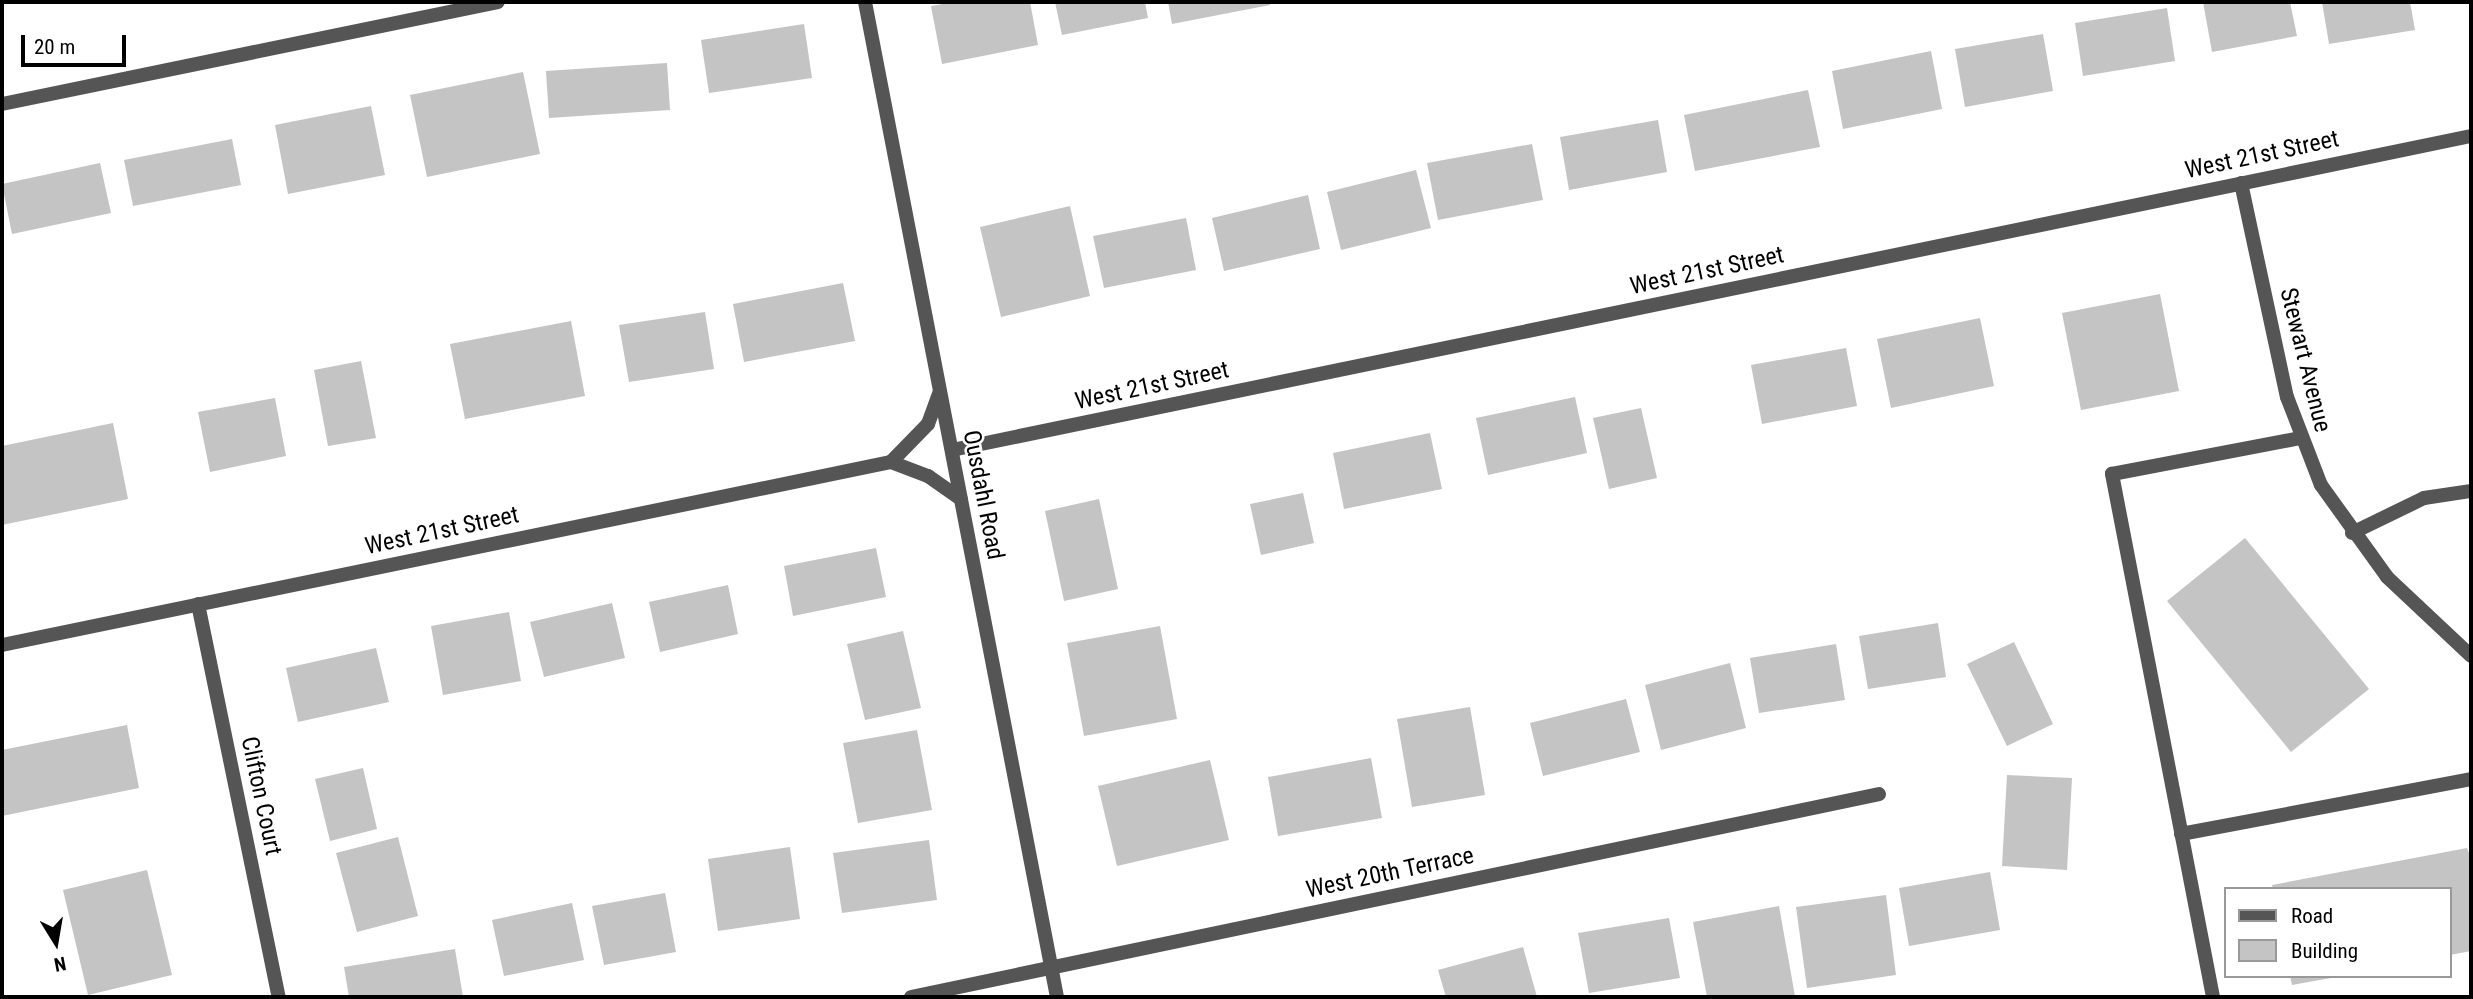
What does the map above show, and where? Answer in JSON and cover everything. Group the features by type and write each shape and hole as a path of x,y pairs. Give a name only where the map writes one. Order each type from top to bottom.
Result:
{"street":[{"path":"2,104 498,2"},
{"name":"Ousdahl Road","path":"865,2 1057,997"},
{"name":"West 21st Street","path":"951,450 2471,136"},
{"name":"Stewart Avenue","path":"2241,183 2287,397 2300,438 2321,485 2352,533 2387,577 2471,656"},
{"path":"940,389 928,424 891,462 928,476 961,499"},
{"path":"2213,997 2112,474 2300,438"},
{"name":"West 21st Street","path":"2,645 891,462"},
{"path":"2352,533 2424,498 2471,491"},
{"name":"Clifton Court","path":"198,604 279,997"},
{"path":"2182,834 2471,779"},
{"name":"West 20th Terrace","path":"911,997 1879,794"}],"building":[{"path":"954,2 1030,2 1038,45 942,64 931,6"},
{"path":"1055,2 1145,2 1148,18 1062,35"},
{"path":"1168,2 1269,2 1270,5 1172,24"},
{"path":"2203,2 2290,2 2297,36 2212,52"},
{"path":"2322,2 2410,2 2415,30 2329,44"},
{"path":"2167,8 2175,61 2083,76 2075,23"},
{"path":"804,24 812,78 709,93 701,40"},
{"path":"2043,34 2053,91 1965,107 1955,49"},
{"path":"1931,51 1942,109 1843,129 1832,71"},
{"path":"667,63 670,110 549,118 546,71"},
{"path":"523,72 540,154 427,177 410,95"},
{"path":"1808,90 1820,147 1695,171 1684,115"},
{"path":"371,106 385,175 288,194 275,125"},
{"path":"1658,120 1667,172 1569,190 1560,137"},
{"path":"232,139 241,185 133,206 124,160"},
{"path":"1532,144 1543,200 1438,220 1427,163"},
{"path":"100,163 111,213 12,234 2,184"},
{"path":"1416,170 1431,228 1341,250 1327,192"},
{"path":"1308,195 1320,249 1224,271 1212,218"},
{"path":"1070,206 1090,296 1001,317 980,227"},
{"path":"1186,218 1196,270 1104,288 1093,236"},
{"path":"843,283 855,341 744,362 733,304"},
{"path":"2160,294 2179,391 2081,410 2062,313"},
{"path":"705,312 714,369 629,382 619,325"},
{"path":"1980,318 1994,386 1891,408 1877,339"},
{"path":"571,321 585,396 465,419 450,344"},
{"path":"1846,348 1857,406 1762,424 1751,365"},
{"path":"361,361 376,438 328,446 314,370"},
{"path":"1575,397 1587,453 1488,475 1476,418"},
{"path":"275,398 286,456 210,472 198,412"},
{"path":"1641,408 1657,478 1609,489 1593,418"},
{"path":"113,423 128,499 2,525 2,446"},
{"path":"1430,433 1442,489 1344,509 1333,453"},
{"path":"1303,493 1314,543 1261,555 1250,504"},
{"path":"1099,499 1118,589 1064,601 1045,511"},
{"path":"2245,538 2369,689 2291,752 2167,601"},
{"path":"876,548 886,597 793,616 784,566"},
{"path":"728,585 738,634 660,652 649,602"},
{"path":"612,603 625,658 544,677 530,622"},
{"path":"509,612 521,681 443,695 431,626"},
{"path":"1938,623 1946,677 1868,689 1859,636"},
{"path":"1160,626 1177,719 1084,736 1067,643"},
{"path":"903,631 921,708 865,720 847,644"},
{"path":"2014,642 2053,724 2007,746 1967,664"},
{"path":"1836,644 1845,700 1759,713 1750,658"},
{"path":"376,648 389,702 298,722 286,668"},
{"path":"1730,663 1746,728 1661,750 1645,685"},
{"path":"1626,699 1640,752 1543,776 1530,723"},
{"path":"1470,707 1485,795 1412,807 1397,719"},
{"path":"127,725 139,788 2,816 2,750"},
{"path":"917,730 932,810 858,823 843,743"},
{"path":"1371,758 1382,818 1278,836 1268,777"},
{"path":"1210,760 1229,840 1117,866 1098,786"},
{"path":"363,768 377,829 330,841 315,779"},
{"path":"2007,775 2072,778 2067,870 2002,866"},
{"path":"398,837 418,916 357,932 336,853"},
{"path":"929,840 937,900 842,913 833,853"},
{"path":"790,847 800,919 718,931 708,859"},
{"path":"2467,848 2471,858 2471,951 2452,955 2452,887 2272,885"},
{"path":"147,870 172,975 88,995 63,890"},
{"path":"1990,872 2000,930 1909,946 1899,888"},
{"path":"665,893 676,952 604,965 592,906"},
{"path":"1886,895 1896,975 1807,988 1796,907"},
{"path":"572,903 584,960 504,976 492,920"},
{"path":"1779,906 1795,996 1707,997 1693,922"},
{"path":"1669,918 1680,978 1589,993 1578,933"},
{"path":"1523,947 1537,997 1446,997 1438,970"},
{"path":"455,949 463,997 349,997 344,967"},
{"path":"2290,978 2331,978 2292,985"}]}
